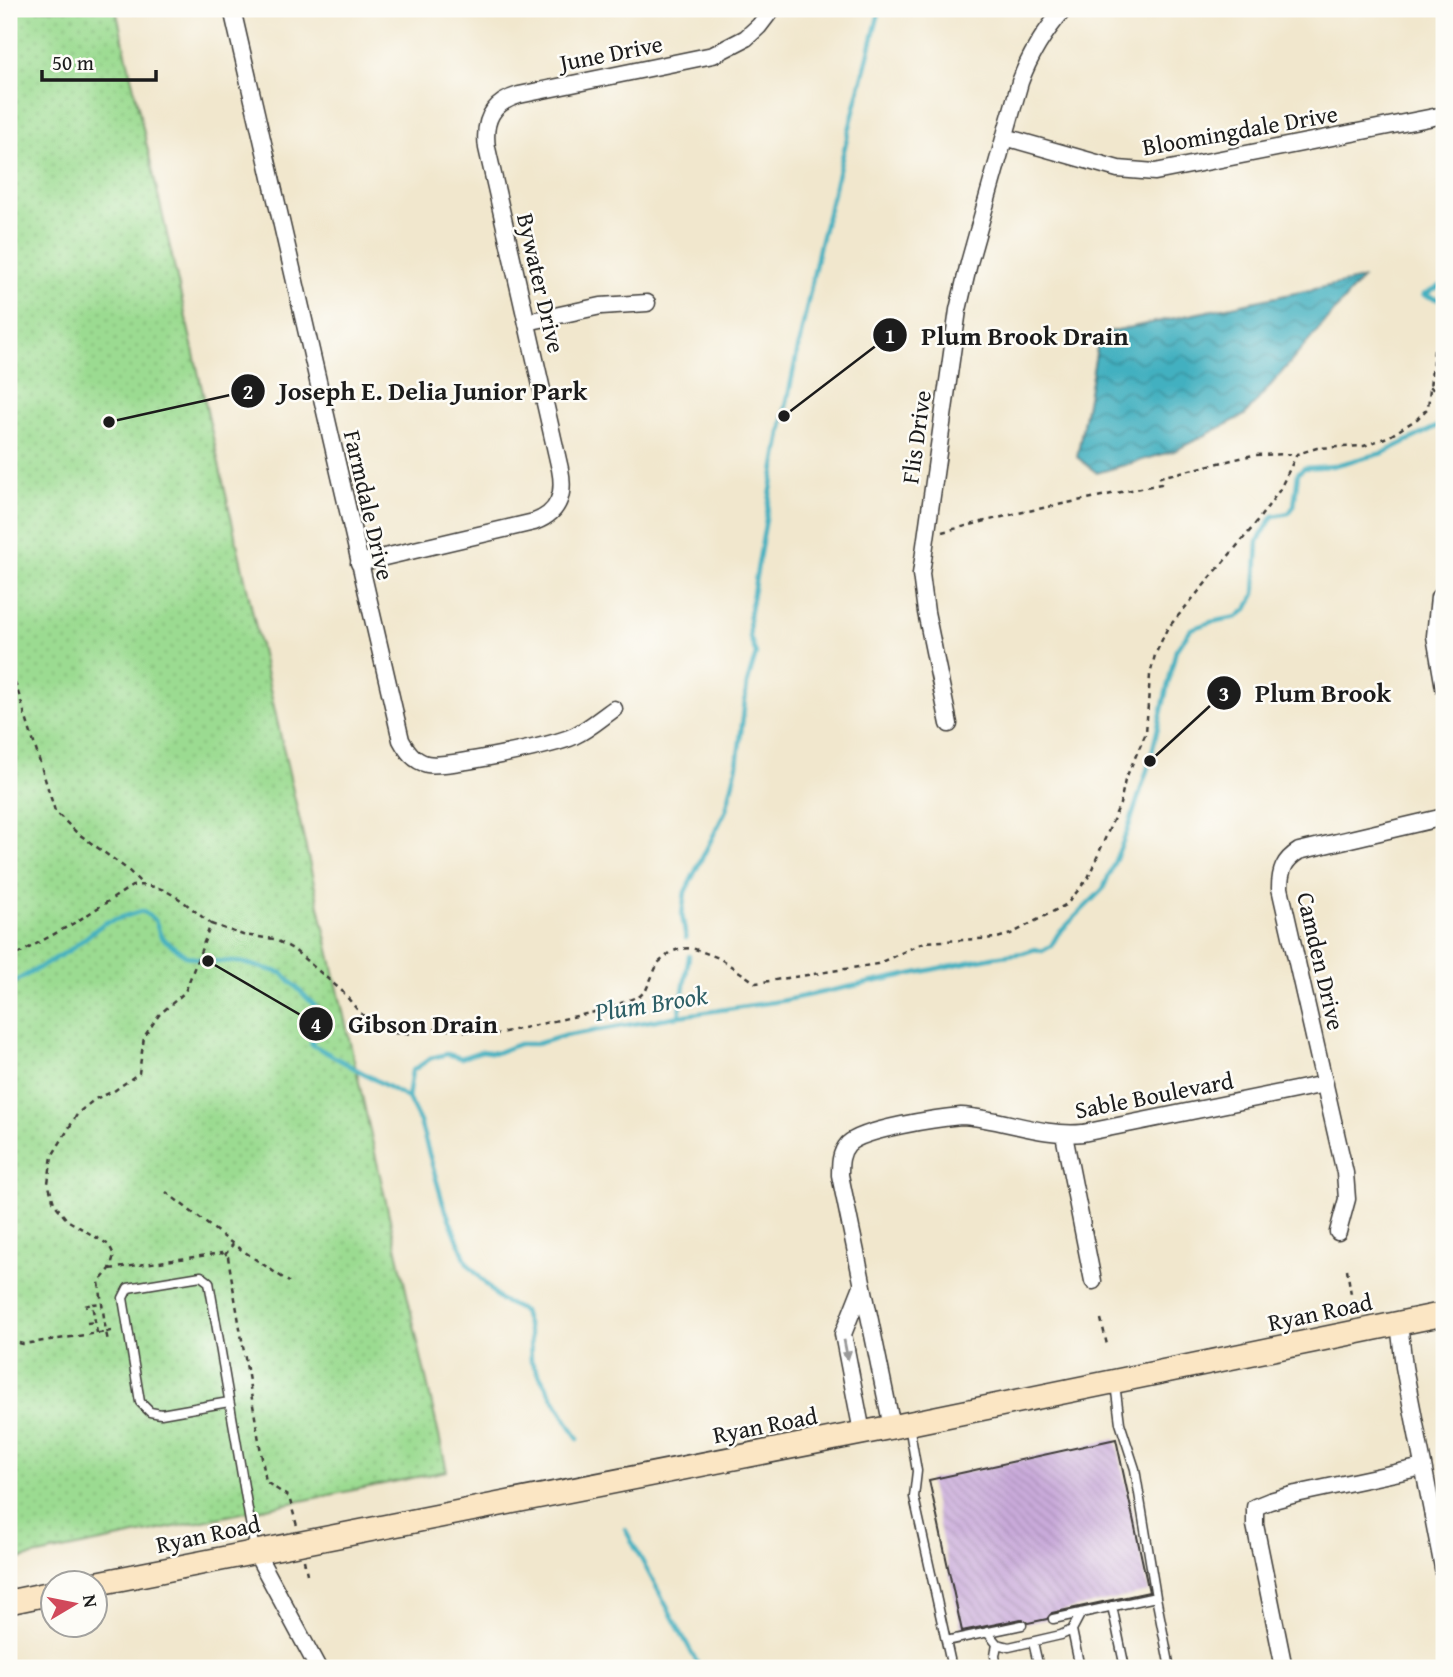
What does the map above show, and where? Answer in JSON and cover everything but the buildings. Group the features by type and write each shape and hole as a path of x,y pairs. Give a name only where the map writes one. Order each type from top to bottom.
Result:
{"main road":[{"name":"Ryan Road","path":"108,1581 901,1425 1444,1314"},
{"path":"9,1602 38,1595"}],"street":[{"name":"Farmdale Drive","path":"232,9 398,729 408,753 429,765 451,764 560,741 587,729 614,709"},
{"name":"June Drive","path":"491,113 498,104 519,95 713,55 746,38 772,9"},
{"name":"Flis Drive","path":"949,724 922,591 921,573 958,310 969,263 1028,62 1051,24 1064,9"},
{"name":"Bywater Drive","path":"359,563 534,522 544,519 558,505 562,482 487,148 485,134 491,113"},
{"name":"Bloomingdale Drive","path":"1005,137 1118,169 1155,173 1444,115"},
{"path":"527,322 601,306 647,303"},
{"path":"1439,597 1435,636 1444,688"},
{"name":"Camden Drive","path":"1338,1232 1346,1199 1346,1185 1280,888 1280,876 1285,864 1299,851 1444,817"},
{"name":"Sable Boulevard","path":"901,1425 862,1286 840,1175 839,1163 850,1142 869,1133 961,1116 1064,1135 1096,1131 1325,1084"},
{"path":"1064,1135 1093,1281"},
{"path":"862,1286 843,1334 862,1432"},
{"path":"1399,1323 1404,1367 1444,1573"},
{"path":"1284,1668 1255,1525 1255,1507 1296,1494 1423,1467"},
{"path":"255,1551 318,1668"}],"lane":[{"path":"229,1402 161,1414 150,1412 140,1402 123,1298 128,1288 201,1276 208,1282 229,1402 255,1551"},
{"path":"1115,1381 1120,1423 1135,1469 1170,1668"},
{"path":"901,1425 917,1471 914,1497 952,1668"},
{"path":"1053,1619 1156,1597"},
{"path":"1112,1606 1125,1668"},
{"path":"1080,1668 1072,1630 1081,1613"},
{"path":"946,1641 1022,1625"},
{"path":"987,1632 998,1644 1009,1647 1072,1630"},
{"path":"1034,1642 1039,1668"},
{"path":"998,1644 995,1656 998,1668"}],"path":[{"path":"925,530 944,533 1018,513 1161,484 1160,477 1253,454 1297,454 1317,448 1364,446 1390,436 1417,419 1428,408 1434,349 1444,333"},
{"path":"1430,386 1444,402"},
{"path":"9,959 76,922 122,891 143,885 166,890 211,924 243,935 274,939 293,949 342,990 368,1019 383,1030 405,1034 437,1029 496,1034 599,1011 640,996 658,963 670,952 679,949 692,948 709,954 756,983 877,964 925,942 997,938 1011,934 1067,904 1088,878 1120,804 1125,780 1146,733 1150,675 1155,655 1167,629 1253,527 1279,491 1297,454"},
{"path":"9,663 55,811 76,832 127,869 143,885"},
{"path":"108,1341 99,1282 110,1269 114,1255 109,1245 67,1220 54,1203 48,1183 52,1156 78,1113 95,1099 114,1091 139,1073 144,1037 159,1015 185,992 211,924"},
{"path":"166,1192 233,1244 289,1282"},
{"path":"225,1255 233,1244"},
{"path":"1347,1269 1352,1294"},
{"path":"85,1306 102,1303"},
{"path":"92,1304 97,1333"},
{"path":"1101,1318 1107,1345"},
{"path":"87,1323 95,1322"},
{"path":"9,1340 23,1344 106,1332"}],"green space":[{"path":"9,9 116,9 447,1471 9,1561"}],"water":[{"path":"1362,279 1245,415 1174,451 1097,473 1077,457 1097,348 1108,332"}],"waterway":[{"path":"686,938 682,915 685,892 726,810 737,765 747,684 756,654 750,637 749,616 784,416 819,248 880,9"},
{"name":"Plum Brook","path":"1444,284 1423,295 1444,301"},
{"name":"Plum Brook","path":"578,1439 531,1361 530,1335 523,1311 500,1300 467,1263 443,1203 420,1122 408,1098 412,1071 431,1058 447,1054 461,1058 482,1051 496,1053 519,1044 536,1044 564,1036 781,1001 993,957 1035,949 1042,951 1051,946 1058,934 1103,889 1127,832 1150,761 1176,650 1191,629 1237,617 1247,609 1255,594 1258,541 1273,516 1289,513 1294,506 1298,473 1304,468 1332,466 1383,453 1444,423"},
{"path":"9,985 70,950 104,923 142,911 155,920 161,937 186,956 208,961 240,962 282,973 319,1010 322,1018 311,1044 408,1098"},
{"path":"679,1016 689,956"},
{"name":"Plum Brook","path":"625,1529 700,1668"}],"place":[{"name":"Plum Brook Drain","path":"784,416"},
{"name":"Joseph E. Delia Junior Park","path":"109,422"},
{"name":"Plum Brook","path":"1150,761"},
{"name":"Gibson Drain","path":"208,961"}]}
